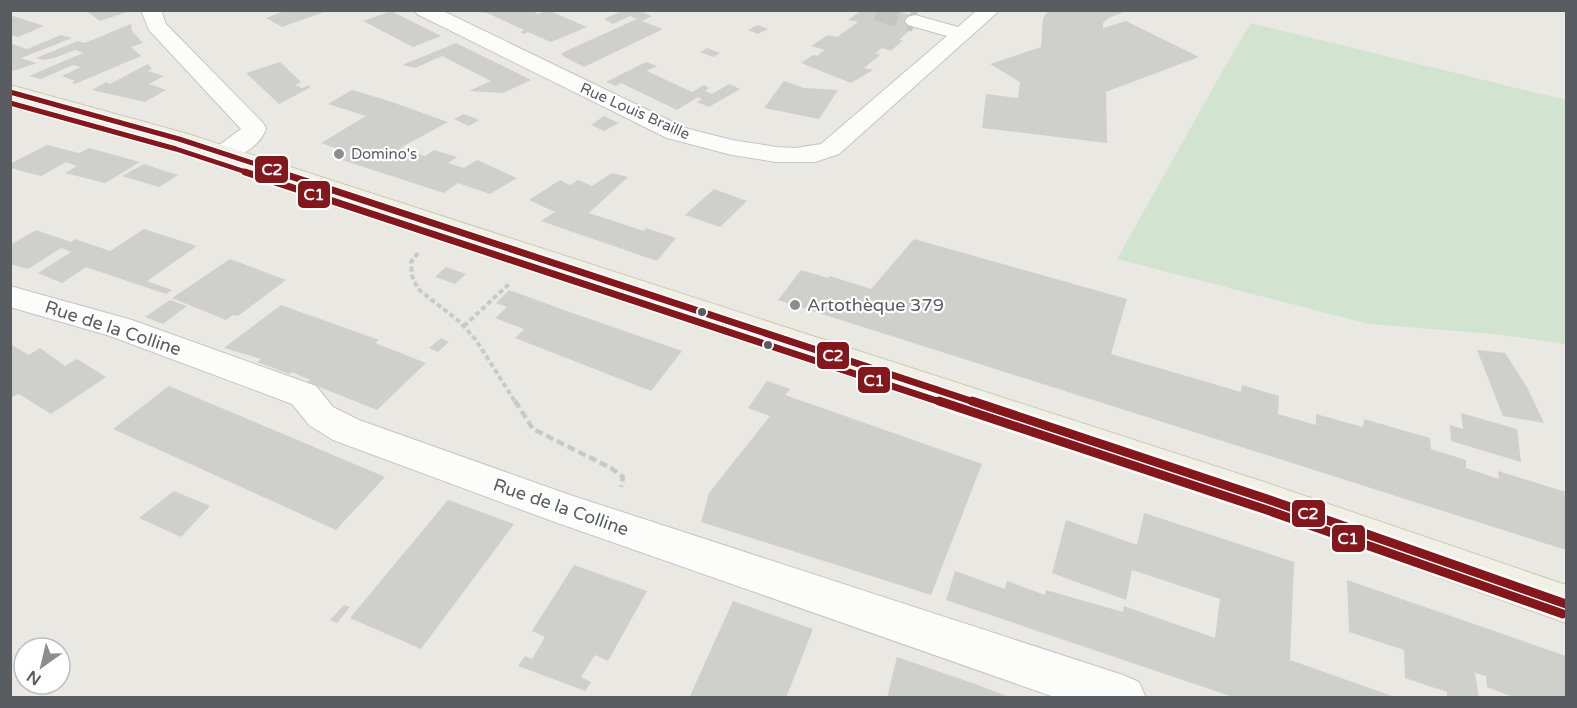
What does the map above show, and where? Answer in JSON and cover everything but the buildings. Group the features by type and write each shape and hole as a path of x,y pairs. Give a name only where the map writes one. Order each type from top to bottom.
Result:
{"main road":[{"path":"10,92 178,139 1267,499 1566,604"}],"street":[{"path":"176,10 151,14 165,36 254,128 252,135 223,154"},
{"name":"Rue Louis Braille","path":"424,10 676,133 710,142 793,156 820,153 830,148 990,10"},
{"path":"915,21 963,34"},
{"name":"Rue de la Colline","path":"10,296 121,328 304,395 321,416 346,430 607,524 1123,698"}],"path":[{"path":"420,250 411,262 412,276 418,288 464,326 476,340 533,429 610,468 623,477 622,486 607,524"},
{"path":"464,326 506,287"}],"green space":[{"path":"1251,23 1566,100 1566,344 1494,334 1369,324 1117,259"}],"tunnel":[{"path":"877,10 915,21"}],"transit line":[{"name":"C2","path":"10,92 179,139 1267,499 1566,604"},
{"name":"C1","path":"10,103 176,149 1264,509 1563,614"}],"place":[{"name":"Domino's","path":"339,154"},
{"name":"Artothèque 379","path":"795,305"}]}
